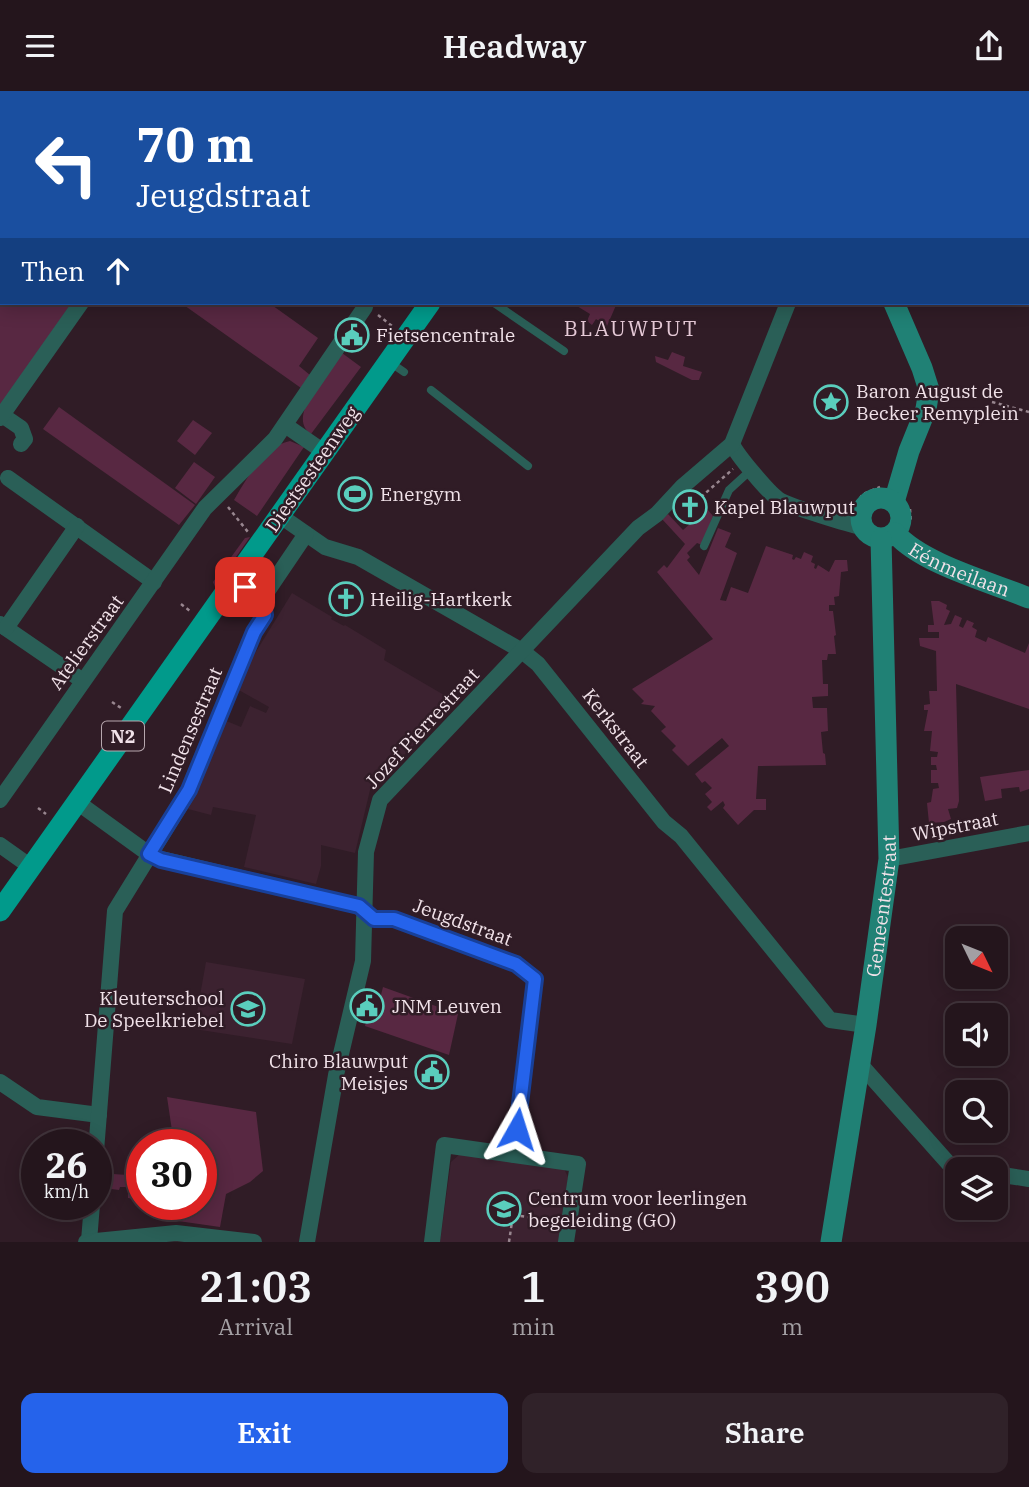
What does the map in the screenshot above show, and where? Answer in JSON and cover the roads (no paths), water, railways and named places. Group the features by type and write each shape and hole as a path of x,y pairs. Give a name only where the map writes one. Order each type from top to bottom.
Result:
{"main road":[{"name":"Diestsesteenweg","path":"0,911 324,452 396,367 406,336 429,305"}],"street":[{"path":"21,444 25,439 22,428 1,416 80,305"},
{"path":"787,305 732,444 779,499 862,527"},
{"path":"888,500 926,409 929,390 895,305"},
{"name":"Atelierstraat","path":"3,790 155,582 205,508 275,439 365,306"},
{"path":"285,425 324,452"},
{"name":"Jozef Pierrestraat","path":"307,1242 335,1075 351,1027 363,961 366,852 380,800 638,528 657,514 689,481 732,444"},
{"path":"8,478 155,582"},
{"path":"871,500 888,500 900,508 902,523 888,536 867,533 862,527 861,518 864,506 871,500"},
{"name":"Kerkstraat","path":"279,515 325,547 358,557 522,651 538,664 664,822 681,836 830,1020 866,1025"},
{"path":"77,526 3,626 83,681"},
{"path":"234,579 262,599 306,534"},
{"name":"Eénmeilaan","path":"888,536 916,551 1029,598"},
{"name":"Gemeentestraat","path":"831,1242 866,1025 889,859 883,567 888,536"},
{"path":"883,567 895,557 916,551"},
{"name":"Lindensestraat","path":"98,1129 115,911 189,790 254,632 265,615 262,599"},
{"path":"77,802 161,860 359,906 365,913"},
{"name":"Wipstraat","path":"889,859 1029,832"},
{"path":"0,845 31,867"},
{"name":"Jeugdstraat","path":"365,913 374,919 394,919 516,964 535,979 514,1155"},
{"path":"860,1064 945,1160"},
{"path":"0,1082 37,1107 99,1115"},
{"path":"432,1242 444,1145 578,1164 566,1242"},
{"path":"1008,1176 1029,1179"},
{"path":"90,1220 88,1242 152,1239 176,1233 254,1242"}],"lane":[{"path":"497,305 564,351"},
{"path":"431,390 528,466"},
{"path":"704,546 729,490 747,464"}],"place":[{"name":"Fietsencentrale","path":"352,335"},
{"name":"Baron August de Becker Remyplein","path":"831,402"},
{"name":"Energym","path":"355,494"},
{"name":"Kapel Blauwput","path":"690,507"},
{"name":"Heilig-Hartkerk","path":"346,599"},
{"name":"JNM Leuven","path":"367,1006"},
{"name":"Kleuterschool De Speelkriebel","path":"248,1009"},
{"name":"Chiro Blauwput Meisjes","path":"432,1072"},
{"name":"Centrum voor leerlingen begeleiding (GO)","path":"504,1209"}],"district":[{"name":"BLAUWPUT","path":"631,328"}]}
